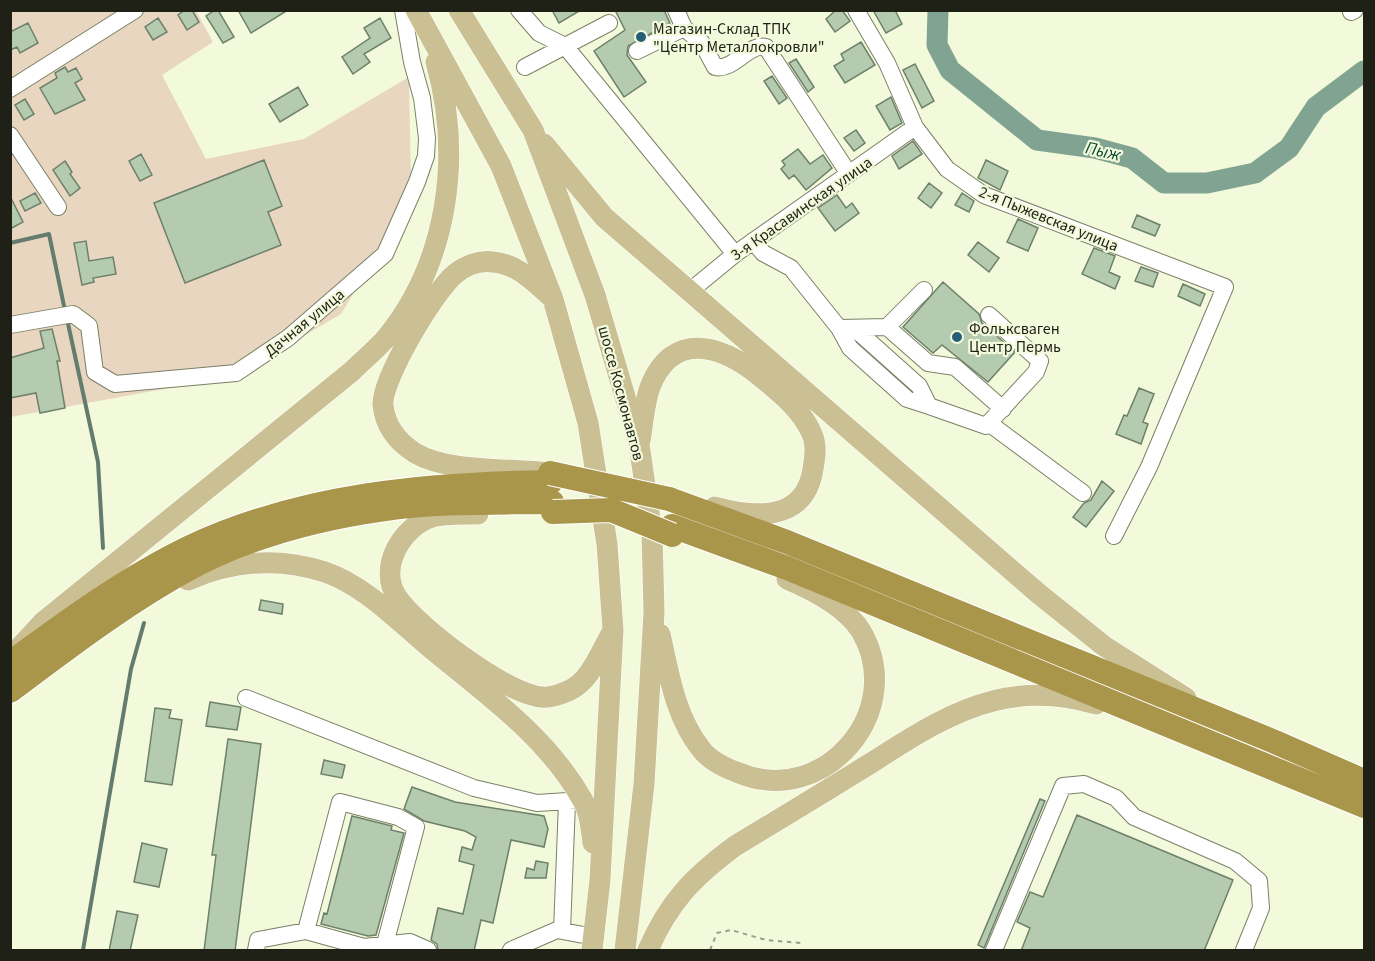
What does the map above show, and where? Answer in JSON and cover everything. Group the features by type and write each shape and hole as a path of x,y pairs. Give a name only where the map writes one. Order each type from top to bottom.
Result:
{"highway":[{"path":"10,663 116,589 190,547 252,523 323,503 379,492 465,484 610,499 668,495 1275,742 1365,782"},
{"path":"10,691 125,607 195,566 257,540 324,520 386,509 552,492"},
{"path":"610,499 672,530 787,568 1365,806"}],"main road":[{"path":"416,10 501,166 553,298 588,423 607,544 613,630 600,880 593,944"},
{"name":"шоссе Космонавтов","path":"459,10 532,130 595,295 639,444 652,533 654,612 644,784 625,951"},
{"path":"10,656 42,623 351,372 387,337 420,280 438,237 447,202 449,154 446,111 428,33"},
{"path":"532,130 604,218 1039,594 1104,646 1183,696 1275,742"},
{"path":"552,492 430,459 398,441 388,425 383,404 387,382 401,353 442,288 454,274 473,263 491,261 520,270 553,298"},
{"path":"639,444 650,388 659,370 669,359 685,351 704,348 724,352 748,367 789,400 813,435 816,454 812,480 800,498 784,511 760,515 736,513 668,495"},
{"path":"552,492 461,514 432,517 423,522 403,538 392,556 389,576 396,595 410,614 457,652 504,684 543,697 569,690 583,682 613,630"},
{"path":"654,612 676,703 688,730 702,752 722,766 747,777 772,780 796,777 821,770 844,753 862,731 872,705 876,675 870,651 860,629 833,604 805,586 672,530"},
{"path":"72,644 168,589 205,572 263,562 292,564 322,571 364,592 526,727 558,764 575,801 589,816 600,880"},
{"path":"648,951 675,901 708,867 735,846 906,741 968,710 1012,698 1044,695 1075,698 1198,736"}],"street":[{"path":"10,89 135,10"},
{"name":"Дачная улица","path":"10,325 73,314 89,326 95,372 116,384 236,373 288,338 385,254 417,182 426,156 426,120 403,10"},
{"path":"519,10 539,33 565,46 735,254"},
{"path":"675,10 684,28 702,44 715,67 727,65 757,48 766,47 849,174"},
{"name":"2-я Пыжевская улица","path":"856,10 887,63 915,127 947,169 984,195 1225,286 1149,467 1114,536"},
{"path":"525,67 609,23"},
{"path":"637,51 684,28"},
{"name":"3-я Красавинская улица","path":"690,291 735,254 915,127"},
{"path":"10,135 58,207"},
{"path":"753,241 766,256 791,268 846,328 850,348 907,399 982,426 990,424 1036,372 1040,361 989,315"},
{"path":"887,327 924,290"},
{"path":"846,328 887,327 928,363 955,367 1003,409"},
{"path":"990,424 1083,493"},
{"path":"246,698 474,788 537,803 575,801 562,931"},
{"path":"994,951 1063,786 1084,784 1116,798 1134,817 1235,861 1259,881 1262,908 1244,951"},
{"path":"306,931 340,802 398,817 416,827 385,944"},
{"path":"512,951 556,930 593,944"},
{"path":"256,951 258,940 306,931 364,947 410,942 428,951"}],"path":[{"path":"710,951 717,933 731,930 766,940 801,942"}],"shaded area":[{"path":"11,11 196,11 213,42 162,75 206,159 304,139 409,77 411,183 376,256 341,314 235,376 11,417"}],"building":[{"path":"185,10 192,10 199,22 187,30 178,15"},
{"path":"218,10 234,37 223,43 206,16"},
{"path":"238,10 288,10 251,33"},
{"path":"552,10 581,10 559,23"},
{"path":"615,10 664,10 670,23 628,46 627,55 646,82 624,97 594,51 625,30"},
{"path":"836,10 842,10 850,21 835,32 826,19"},
{"path":"873,10 895,10 902,24 886,33"},
{"path":"158,18 167,32 153,40 145,27"},
{"path":"380,18 391,38 364,54 370,62 353,74 342,57 370,38 364,28"},
{"path":"28,23 38,43 20,53 17,47 10,50 10,32"},
{"path":"861,42 875,65 845,83 834,66 844,60 841,54"},
{"path":"796,59 814,87 808,92 789,63"},
{"path":"915,64 934,101 922,108 903,70"},
{"path":"65,67 68,72 76,68 82,79 75,83 85,100 55,114 40,88 57,78 55,73"},
{"path":"772,76 787,98 779,104 764,81"},
{"path":"298,87 308,105 280,122 269,104"},
{"path":"891,97 902,123 890,130 876,106"},
{"path":"25,99 34,114 24,120 15,105"},
{"path":"856,130 865,143 854,151 844,138"},
{"path":"913,141 922,154 899,169 892,156"},
{"path":"798,149 810,164 823,155 832,168 806,190 794,175 789,179 781,169 785,165 782,161"},
{"path":"141,154 152,175 140,181 129,161"},
{"path":"264,160 282,206 268,212 281,245 185,283 154,203"},
{"path":"986,160 1008,171 1000,190 978,178"},
{"path":"65,161 72,172 70,174 80,188 70,196 53,170"},
{"path":"929,183 942,193 931,208 918,198"},
{"path":"35,193 41,203 25,211 20,201"},
{"path":"962,193 974,201 969,212 955,205"},
{"path":"837,195 846,208 852,203 859,213 835,231 818,208"},
{"path":"10,196 23,222 10,229"},
{"path":"1137,215 1160,225 1155,236 1132,227"},
{"path":"1018,219 1038,228 1028,251 1007,242"},
{"path":"86,241 89,261 113,257 116,274 93,278 94,282 82,285 74,243"},
{"path":"978,242 999,258 989,272 968,255"},
{"path":"1094,248 1115,256 1109,272 1120,277 1115,289 1082,274"},
{"path":"1141,267 1158,273 1153,287 1135,281"},
{"name":"Фольксваген Центр Пермь","path":"943,282 979,314 982,323 1015,352 988,382 942,345 933,353 903,327"},
{"path":"1183,284 1205,294 1200,306 1178,296"},
{"path":"52,329 60,361 57,361 65,408 40,413 36,393 10,398 10,358 44,348 40,331"},
{"path":"1139,388 1154,394 1143,422 1148,424 1141,444 1116,434"},
{"path":"1102,481 1114,491 1086,527 1073,517 1084,503 1091,500"},
{"path":"261,600 283,604 282,614 259,610"},
{"path":"210,702 241,707 237,730 206,726"},
{"path":"155,708 171,710 169,718 182,720 172,785 145,781"},
{"path":"228,739 261,744 235,951 204,951 216,855 212,855"},
{"path":"324,760 345,765 342,778 321,774"},
{"path":"412,787 455,802 544,816 548,829 544,847 511,840 493,923 481,920 474,951 438,951 437,944 431,940 438,908 463,914 474,865 459,861 462,847 472,850 476,837 465,831 424,821 404,809"},
{"path":"1040,799 1045,801 984,948 978,945"},
{"path":"1077,815 1233,880 1204,951 1021,951 1030,928 1017,922 1030,892 1043,897"},
{"path":"352,816 392,826 391,830 404,833 376,935 368,936 321,924 324,913 327,914"},
{"path":"142,843 167,849 159,887 134,882"},
{"path":"536,861 548,863 546,878 525,878 527,868 534,870"},
{"path":"117,911 138,915 130,951 109,951"}],"waterway":[{"name":"Пыж","path":"938,10 937,45 950,70 1037,140 1095,148 1132,158 1164,183 1207,183 1255,173 1289,148 1316,107 1364,71"},
{"path":"10,243 49,234 64,306"},
{"path":"67,319 98,462 103,548"},
{"path":"83,950 131,669 144,623"}],"place":[{"name":"Магазин-Склад ТПК \"Центр Металлокровли\"","path":"641,37"},
{"name":"Фольксваген Центр Пермь","path":"957,337"}]}
